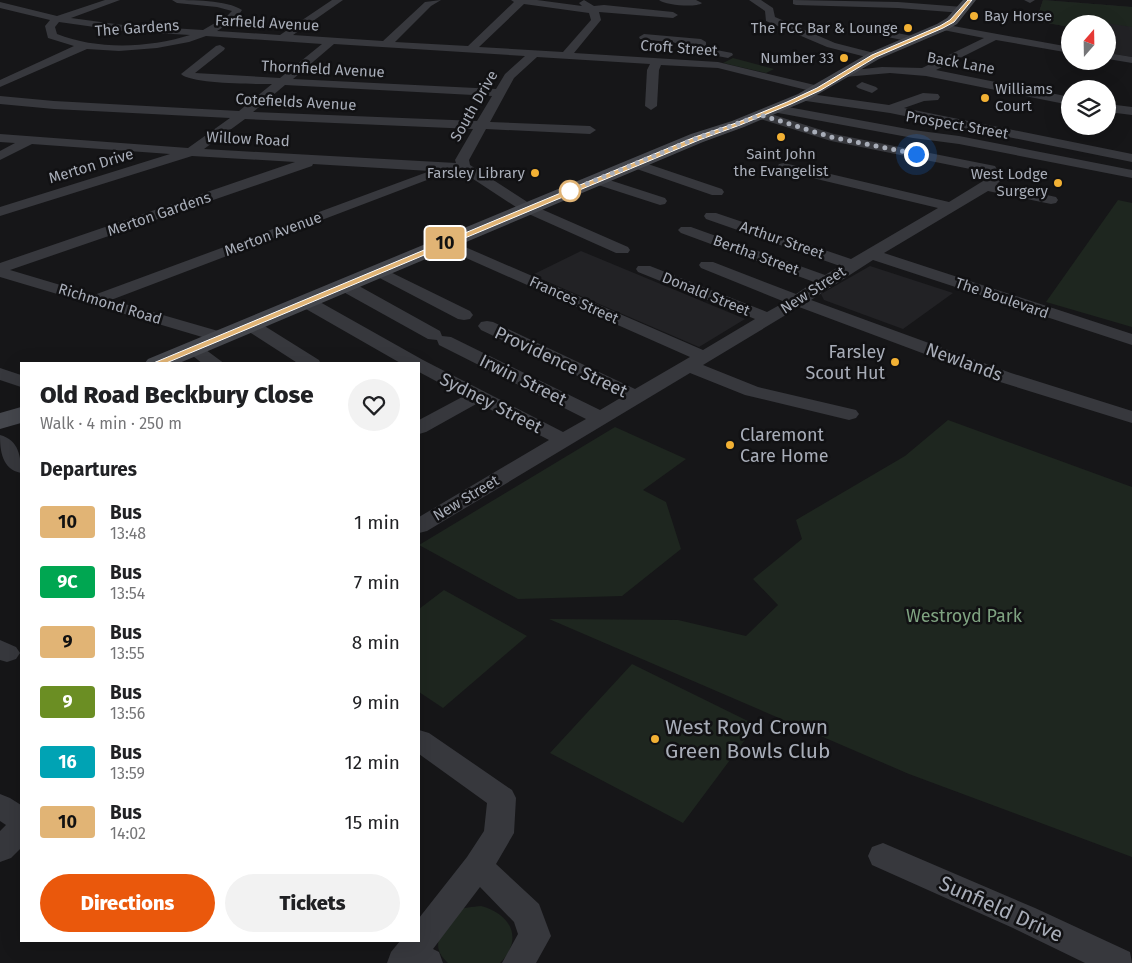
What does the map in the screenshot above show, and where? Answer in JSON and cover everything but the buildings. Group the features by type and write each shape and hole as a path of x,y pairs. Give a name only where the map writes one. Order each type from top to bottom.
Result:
{"main road":[{"path":"160,362 527,208 803,97 874,56 942,27 952,21 969,3"},
{"path":"0,421 20,415"}],"street":[{"path":"0,1 4,0"},
{"name":"The Gardens","path":"115,0 57,19 50,26 52,36 84,46 157,45 189,39 236,15 237,10 218,4 177,0"},
{"path":"282,38 338,0"},
{"path":"385,45 428,4 436,0"},
{"path":"516,0 590,10 604,8 673,15"},
{"path":"566,56 596,20 596,14 581,0"},
{"path":"664,0 697,3"},
{"path":"754,0 770,10 770,19 831,45 874,56"},
{"path":"470,50 521,1"},
{"path":"796,2 898,5 969,3"},
{"name":"Farfield Avenue","path":"0,5 57,19 123,28 534,54"},
{"path":"83,9 113,12"},
{"path":"202,22 221,24"},
{"path":"942,27 1061,48"},
{"path":"831,45 857,31 912,39"},
{"path":"930,73 994,37"},
{"path":"644,38 701,42 700,50 739,58"},
{"path":"191,152 242,115 330,42"},
{"path":"0,84 84,46"},
{"name":"Thornfield Avenue","path":"220,48 187,74 196,77 499,93"},
{"name":"Croft Street","path":"534,54 718,65 819,89"},
{"name":"South Drive","path":"534,54 509,76 457,167 527,208 622,250"},
{"path":"1116,57 1132,60"},
{"path":"651,106 653,70 657,62"},
{"name":"Back Lane","path":"774,66 839,77 895,70 960,76 1043,97 1061,100"},
{"path":"930,73 974,69 993,73"},
{"path":"864,88 895,70"},
{"path":"803,97 890,109 1132,158"},
{"path":"890,109 923,97 934,97"},
{"name":"Cotefields Avenue","path":"0,100 54,105 242,115 590,130"},
{"path":"1116,109 1132,112"},
{"path":"769,112 831,137 990,169 995,179 986,186"},
{"name":"Prospect Street","path":"769,112 959,140 1132,174"},
{"name":"Willow Road","path":"0,138 191,152 457,167"},
{"path":"0,156 30,140"},
{"name":"Merton Drive","path":"0,212 191,152"},
{"name":"Merton Gardens","path":"0,268 318,160"},
{"path":"636,164 700,186 716,185"},
{"name":"Merton Avenue","path":"95,300 457,167"},
{"path":"784,167 951,207"},
{"path":"597,180 666,198 644,209"},
{"path":"986,186 1051,200"},
{"name":"New Street","path":"420,525 769,319 826,281 986,186"},
{"name":"Arthur Street","path":"711,216 853,265"},
{"name":"Bertha Street","path":"686,230 826,281"},
{"name":"Frances Street","path":"444,243 696,361 752,391 849,414"},
{"name":"The Boulevard","path":"872,254 1132,340"},
{"name":"Newlands","path":"707,265 798,301 1004,377 1132,417"},
{"name":"Donald Street","path":"644,269 769,319"},
{"path":"378,271 464,316"},
{"name":"Richmond Road","path":"0,272 219,336"},
{"name":"Irwin Street","path":"344,285 440,338 600,418"},
{"name":"Sydney Street","path":"305,301 412,362"},
{"path":"250,324 309,362"},
{"name":"Providence Street","path":"486,326 636,397"},
{"path":"192,348 213,362"},
{"name":"Sydney Street","path":"420,367 564,440"},
{"path":"0,374 20,381"},
{"path":"420,426 477,396"},
{"path":"0,441 20,466"},
{"path":"414,960 499,833 502,798 420,741"},
{"path":"0,806 20,819"},
{"path":"0,849 20,831"},
{"name":"Sunfield Drive","path":"882,856 1024,918 1118,963"},
{"path":"478,866 528,914 535,936 518,963"}],"shaded area":[{"path":"1043,0 1132,7 1132,57 1116,54 1116,15 1061,15 1061,25 1036,21"},
{"path":"581,251 745,319 699,347 532,275"},
{"path":"870,266 953,293 903,329 824,300 821,294"}],"green space":[{"path":"1043,0 1132,7 1132,27 1116,25 1116,15 1061,15 1061,25 1036,21"},
{"path":"733,58 774,69 766,73 723,63"},
{"path":"1118,200 1132,203 1132,327 1046,302"},
{"name":"Westroyd Park","path":"948,420 1132,487 1132,857 909,774 549,619 678,620 746,636 778,605 753,579 802,539 796,520 905,456"},
{"path":"615,427 686,459 643,490 666,502 681,549 622,596 518,599 420,544"},
{"path":"444,590 527,636 443,708 420,693 420,608"},
{"name":"West Royd Crown Green Bowls Club","path":"632,664 756,725 683,823 550,753"},
{"path":"481,906 500,915 507,921 512,937 507,954 500,963 448,963 438,948 439,939 444,929 457,911"}],"bus line":[{"name":"10","path":"160,362 697,138 789,103 819,89 898,44 942,27 952,21 970,0"}],"place":[{"name":"Bay Horse","path":"974,16"},
{"name":"The FCC Bar & Lounge","path":"908,28"},
{"name":"Number 33","path":"844,58"},
{"name":"Williams Court","path":"985,98"},
{"name":"Saint John the Evangelist","path":"781,137"},
{"name":"Farsley Library","path":"535,173"},
{"name":"West Lodge Surgery","path":"1058,183"},
{"name":"Farsley Scout Hut","path":"895,362"},
{"name":"Claremont Care Home","path":"730,445"},
{"name":"West Royd Crown Green Bowls Club","path":"655,739"}],"route":[{"path":"570,191 562,194 697,138 761,115 806,131 916,154"}]}
